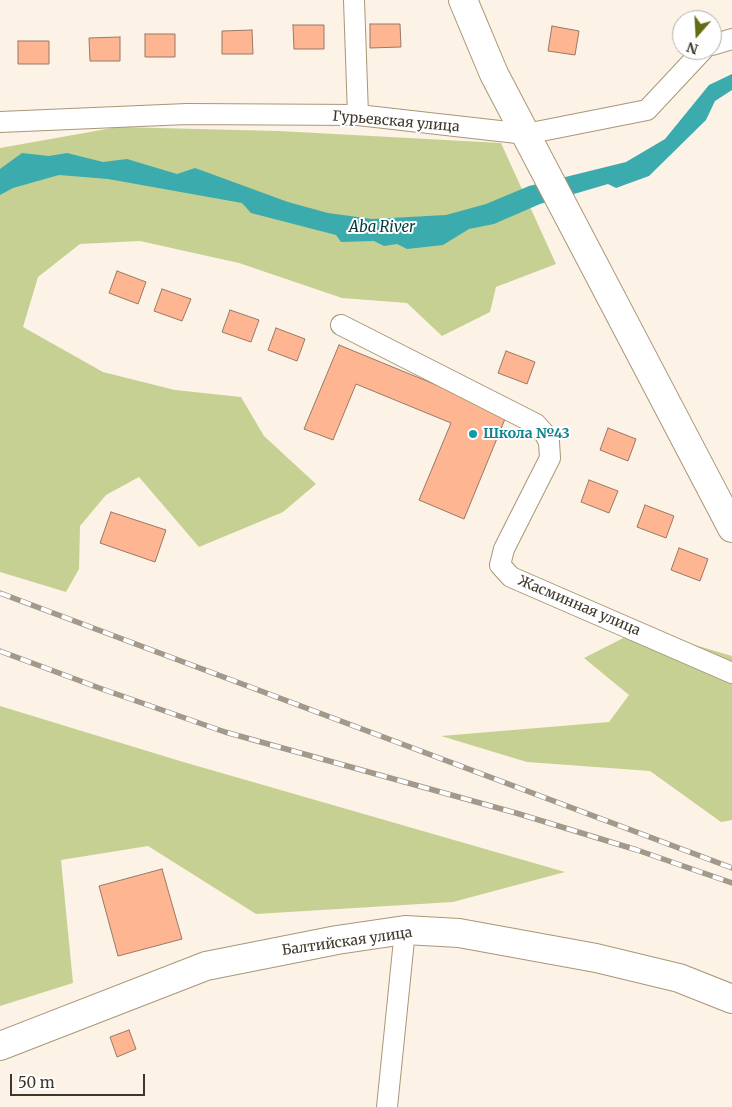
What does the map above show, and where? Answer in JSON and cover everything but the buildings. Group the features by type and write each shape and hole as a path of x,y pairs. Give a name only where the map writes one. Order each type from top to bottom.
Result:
{"main road":[{"path":"462,0 494,74 732,528"},
{"name":"Балтийская улица","path":"0,1046 206,966 337,940 405,930 459,933 596,958 678,978 732,999"}],"street":[{"path":"354,0 358,115"},
{"name":"Гурьевская улица","path":"0,122 187,114 358,115 531,142 647,110 694,60"},
{"name":"Жасминная улица","path":"341,325 536,424 544,433 549,442 550,458 504,549 500,565 512,577 732,673"},
{"path":"387,1107 405,930"}],"green space":[{"path":"118,127 279,131 501,143 556,264 496,287 490,312 442,336 407,303 342,298 239,263 140,241 80,244 38,277 23,327 103,372 175,390 241,397 264,436 316,484 283,512 199,547 139,477 106,495 80,526 79,569 66,592 0,572 0,148"},
{"path":"641,629 732,656 732,820 721,822 650,771 527,762 441,736 609,722 629,695 584,658"},
{"path":"0,706 180,761 565,872 453,902 256,914 148,846 61,860 73,983 0,1006"}],"water":[{"name":"Aba River","path":"732,74 732,90 715,101 706,120 649,176 616,188 608,184 540,204 494,224 469,229 443,245 407,249 397,244 384,246 374,241 341,242 336,235 251,213 242,203 108,179 59,175 13,188 0,195 0,169 22,153 49,156 67,153 103,162 127,159 177,174 195,168 288,202 328,213 372,219 446,215 486,204 529,186 626,162 665,139 709,85"}],"railway":[{"path":"0,593 732,868"},
{"path":"0,651 225,732 516,813 637,850 732,883"}],"place":[{"name":"Школа №43","path":"473,434"}]}
